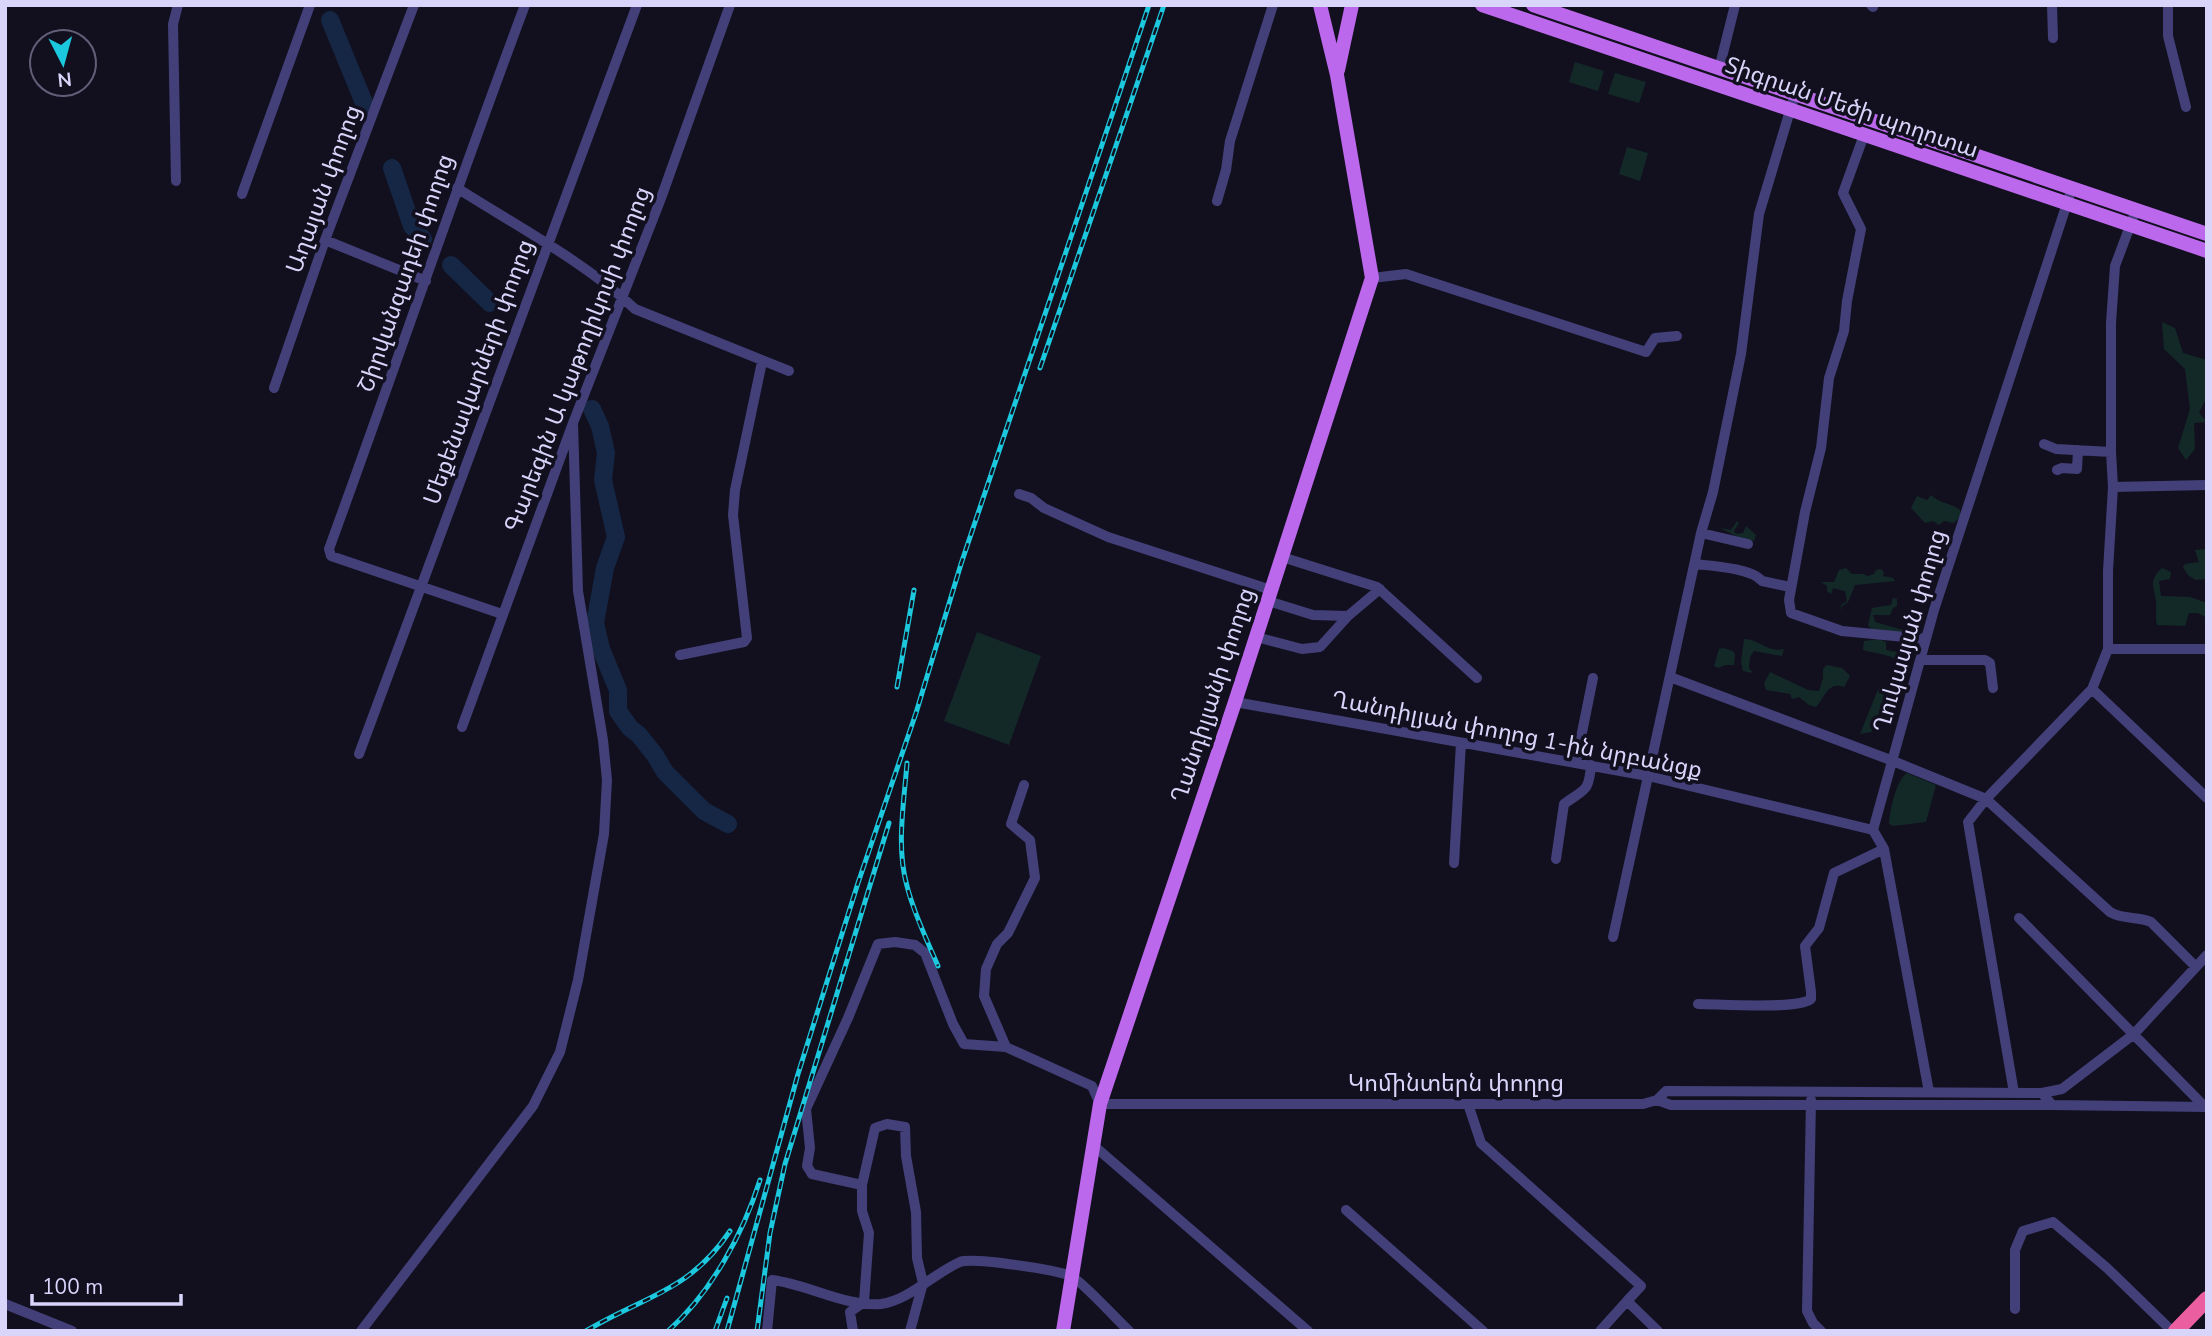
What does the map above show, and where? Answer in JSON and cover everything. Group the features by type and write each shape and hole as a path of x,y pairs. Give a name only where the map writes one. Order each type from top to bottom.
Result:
{"highway":[{"path":"2174,1331 2207,1298"}],"main road":[{"name":"Ղանդիլյանի փողոց","path":"1063,1331 1100,1104 1235,702 1372,278 1337,75 1320,5"},
{"name":"Ղանդիլյանի փողոց","path":"1337,75 1352,5"},
{"name":"Տիգրան Մեծի պողոտա","path":"1482,5 2207,251"},
{"name":"Տիգրան Մեծի պողոտա","path":"1533,5 1561,10 1720,69 2207,234"}],"street":[{"path":"176,181 173,24 178,5"},
{"name":"Աղայան փողոց","path":"274,388 325,240 414,5"},
{"name":"Շիրվանզադեի փողոց","path":"422,586 331,556 329,549 525,5"},
{"name":"Մեքենավարների փողոց","path":"359,754 637,5"},
{"name":"Գարեգին Ա կաթողիկոսի փողոց","path":"463,727 502,614 623,298 730,5"},
{"path":"1217,201 1226,170 1230,142 1273,5"},
{"path":"1720,69 1735,5"},
{"path":"2052,5 2053,38"},
{"path":"2168,5 2168,36 2186,107"},
{"path":"242,194 306,9"},
{"path":"1613,937 1701,533 1713,492 1741,354 1759,214 1795,94"},
{"path":"1864,135 1843,193 1861,229 1844,331 1829,377 1821,448 1790,587 1791,613 1842,631 1926,639"},
{"path":"457,188 548,245 635,309 789,371"},
{"name":"Ղուկասյան փողոց","path":"1873,830 1926,639 2072,188"},
{"path":"2014,1093 1968,822 1986,799 2092,689 2108,649 2108,559 2113,488 2111,323 2115,266 2136,210"},
{"path":"325,240 426,281"},
{"path":"1372,278 1406,274 1647,352 1655,338 1677,335"},
{"path":"680,654 744,642 747,638 733,515 735,490 762,362"},
{"path":"361,1331 533,1106 560,1052 578,980 604,835 607,780 603,740 578,591 573,423"},
{"path":"2044,444 2056,449 2111,452"},
{"path":"2065,450 2060,469 2077,468 2078,450"},
{"path":"2113,488 2207,485"},
{"path":"1019,494 1108,537 1269,595 1313,615 1348,616"},
{"path":"1701,533 1748,544"},
{"path":"1282,557 1380,589 1477,678"},
{"path":"1695,564 1746,573 1759,577 1762,581 1790,587"},
{"path":"422,586 502,614"},
{"path":"1256,637 1302,649 1320,647 1348,616 1380,589"},
{"path":"2108,649 2207,649"},
{"path":"2182,649 2184,661"},
{"path":"1920,660 1985,660 1990,663 1993,688"},
{"path":"1671,677 1986,799 2110,912 2116,916 2151,922 2196,967"},
{"path":"1576,762 1593,678"},
{"path":"2092,689 2207,798"},
{"name":"Ղանդիլյան փողոց 1-ին նրբանցք","path":"1235,702 1648,776 1873,830"},
{"path":"1454,863 1461,743"},
{"path":"1556,859 1564,804 1585,790 1590,780 1591,765"},
{"path":"1006,1047 984,996 986,969 997,944 1007,933 1035,878 1030,840 1011,824 1024,785"},
{"path":"1873,830 1884,849 1929,1092"},
{"path":"1698,1004 1782,1005 1807,1002 1811,999 1805,946 1819,928 1834,873 1884,849"},
{"path":"2019,918 2205,1107"},
{"path":"862,1185 812,1174 807,1166 810,1148 806,1109 878,944 915,944 925,953 953,1024 964,1044 1006,1047 1092,1086 1100,1104"},
{"path":"2052,1105 2042,1093 2062,1089 2134,1034 2207,955"},
{"name":"Կոմինտերն փողոց","path":"1100,1104 1643,1104 1657,1100 1666,1091 2042,1093"},
{"path":"1811,1091 1807,1311 1813,1328"},
{"path":"1657,1100 1671,1105 2205,1107"},
{"path":"1468,1104 1481,1143 1641,1286 1600,1331"},
{"path":"864,1302 869,1233 862,1211 862,1185 875,1128 887,1124 905,1127 906,1156 916,1212 917,1258 923,1283 910,1331"},
{"path":"1093,1145 1308,1331"},
{"path":"1346,1210 1483,1331"},
{"path":"2015,1309 2015,1250 2023,1231 2053,1222 2174,1331"},
{"path":"767,1331 772,1280 841,1298 877,1304 896,1301 964,1260 997,1261 1072,1276 1129,1331"},
{"path":"1627,1301 1658,1331"},
{"path":"853,1331 850,1312 864,1302"},
{"path":"5,1304 72,1331"}],"green space":[{"path":"1575,62 1604,71 1598,91 1569,82"},
{"path":"1615,73 1646,82 1639,103 1608,94"},
{"path":"1627,147 1648,153 1640,181 1619,174"},
{"path":"2162,322 2175,328 2183,353 2207,360 2207,396 2199,413 2207,422 2194,423 2195,449 2186,460 2178,448 2190,409 2185,369 2164,349"},
{"path":"1931,495 1960,510 1960,517 1954,523 1925,523 1911,508 1917,496 1927,500"},
{"path":"1737,521 1739,523 1734,531 1736,534 1743,533 1746,526 1756,535 1754,541 1742,539 1720,528 1731,530"},
{"path":"2207,549 2207,579 2195,580 2183,567 2185,564 2199,562 2195,550"},
{"path":"1846,568 1852,574 1867,576 1881,569 1883,576 1895,581 1855,585 1848,602 1842,606 1841,611 1841,605 1847,601 1845,591 1833,588 1831,594 1821,582 1834,582 1839,570"},
{"path":"2162,568 2171,572 2170,579 2159,581 2161,596 2190,597 2207,603 2207,618 2198,613 2189,613 2185,626 2157,625 2153,584"},
{"path":"1893,598 1897,599 1897,606 1890,615 1873,615 1875,622 1903,630 1912,624 1913,619 1916,622 1916,630 1912,634 1873,632 1868,625 1872,608 1891,605"},
{"path":"977,632 1041,656 1009,745 944,721"},
{"path":"1744,639 1772,649 1784,649 1782,656 1754,651 1750,657 1749,668 1753,673 1743,671 1741,662"},
{"path":"1879,639 1886,642 1886,650 1909,654 1902,668 1896,667 1892,657 1863,650 1864,641"},
{"path":"1723,648 1735,654 1734,665 1719,668 1714,666 1719,649"},
{"path":"1827,665 1842,668 1850,676 1844,687 1830,688 1816,707 1799,697 1792,699 1790,694 1766,690 1764,683 1770,672 1808,690 1819,691 1823,669"},
{"path":"1879,687 1886,691 1887,695 1876,723 1871,732 1860,734"},
{"path":"1907,773 1936,785 1926,822 1893,826 1889,824 1894,796"}],"waterway":[{"path":"330,20 367,110"},
{"path":"392,168 412,226 423,239"},
{"path":"451,265 490,303"},
{"path":"592,409 600,426 606,453 603,480 616,537 605,568 595,623 601,649 618,690 618,711 655,755 665,772 704,811 728,824"}],"railway":[{"path":"727,1331 798,1074 858,883 916,713 961,564 1149,5"},
{"path":"1040,368 1164,5"},
{"path":"897,687 914,590"},
{"path":"907,763 902,825 904,871 913,907 938,966"},
{"path":"757,1331 770,1233 785,1164 889,823"},
{"path":"668,1331 698,1299 724,1262 760,1180"},
{"path":"586,1331 682,1280 714,1251 730,1231"},
{"path":"715,1331 727,1298"}]}
